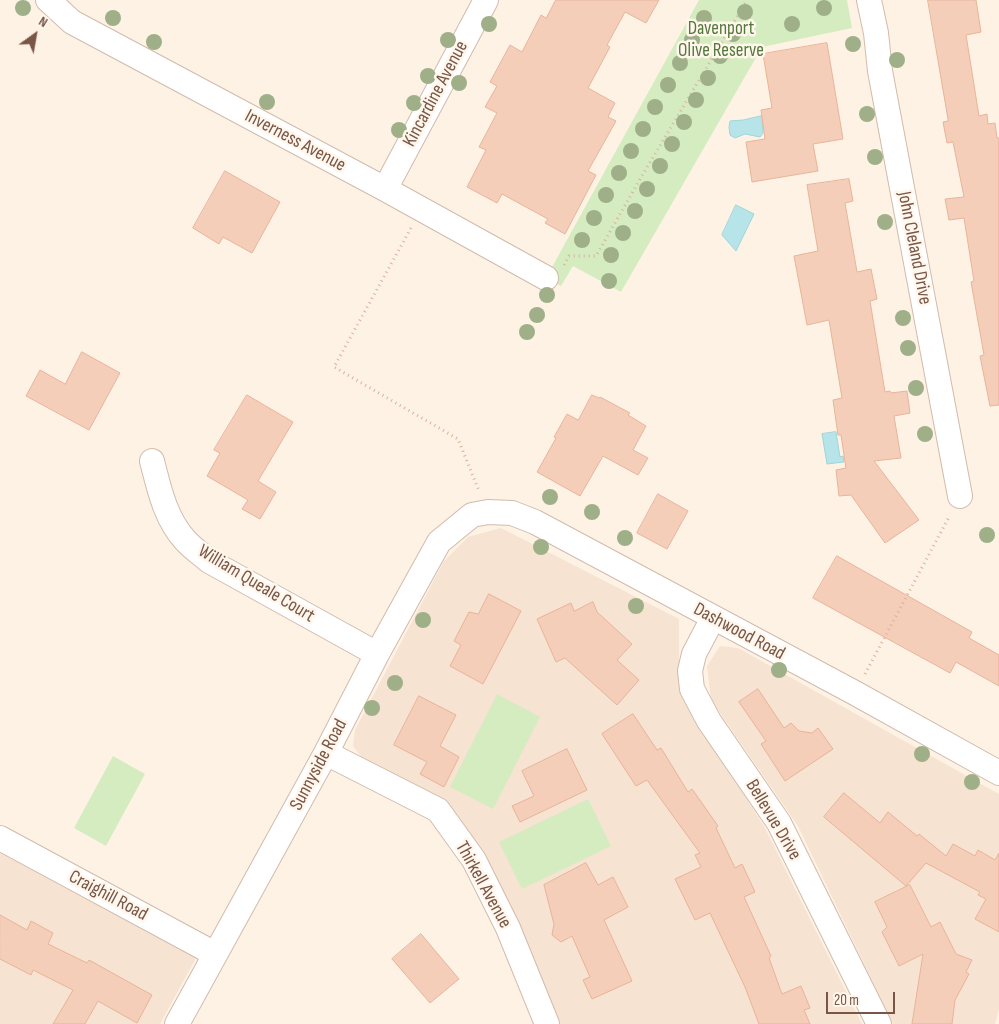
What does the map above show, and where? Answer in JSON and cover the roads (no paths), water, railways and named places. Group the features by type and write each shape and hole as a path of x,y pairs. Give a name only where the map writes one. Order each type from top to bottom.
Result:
{"street":[{"name":"Inverness Avenue","path":"48,0 72,22 385,189 546,278"},
{"name":"Kincardine Avenue","path":"385,189 486,0"},
{"name":"John Cleland Drive","path":"869,0 876,33 882,81 960,496"},
{"name":"William Queale Court","path":"152,460 163,504 177,529 197,551 209,561 377,654"},
{"name":"Dashwood Road","path":"480,514 512,512 535,522 999,773"},
{"name":"Sunnyside Road","path":"177,1024 439,542 480,514"},
{"name":"Bellevue Drive","path":"713,618 694,654 690,671 692,689 709,721 780,823 880,1024"},
{"name":"Thirkell Avenue","path":"326,753 438,810 474,860 508,928 547,1024"},
{"name":"Craighill Road","path":"0,838 215,954"}],"water":[{"path":"762,116 763,133 760,137 745,134 735,138 730,135 730,121"},
{"path":"736,205 754,214 736,251 722,235"},
{"path":"836,432 840,457 843,456 844,462 827,464 822,434"}],"park label":[{"name":"Davenport Olive Reserve","path":"721,40"}]}
